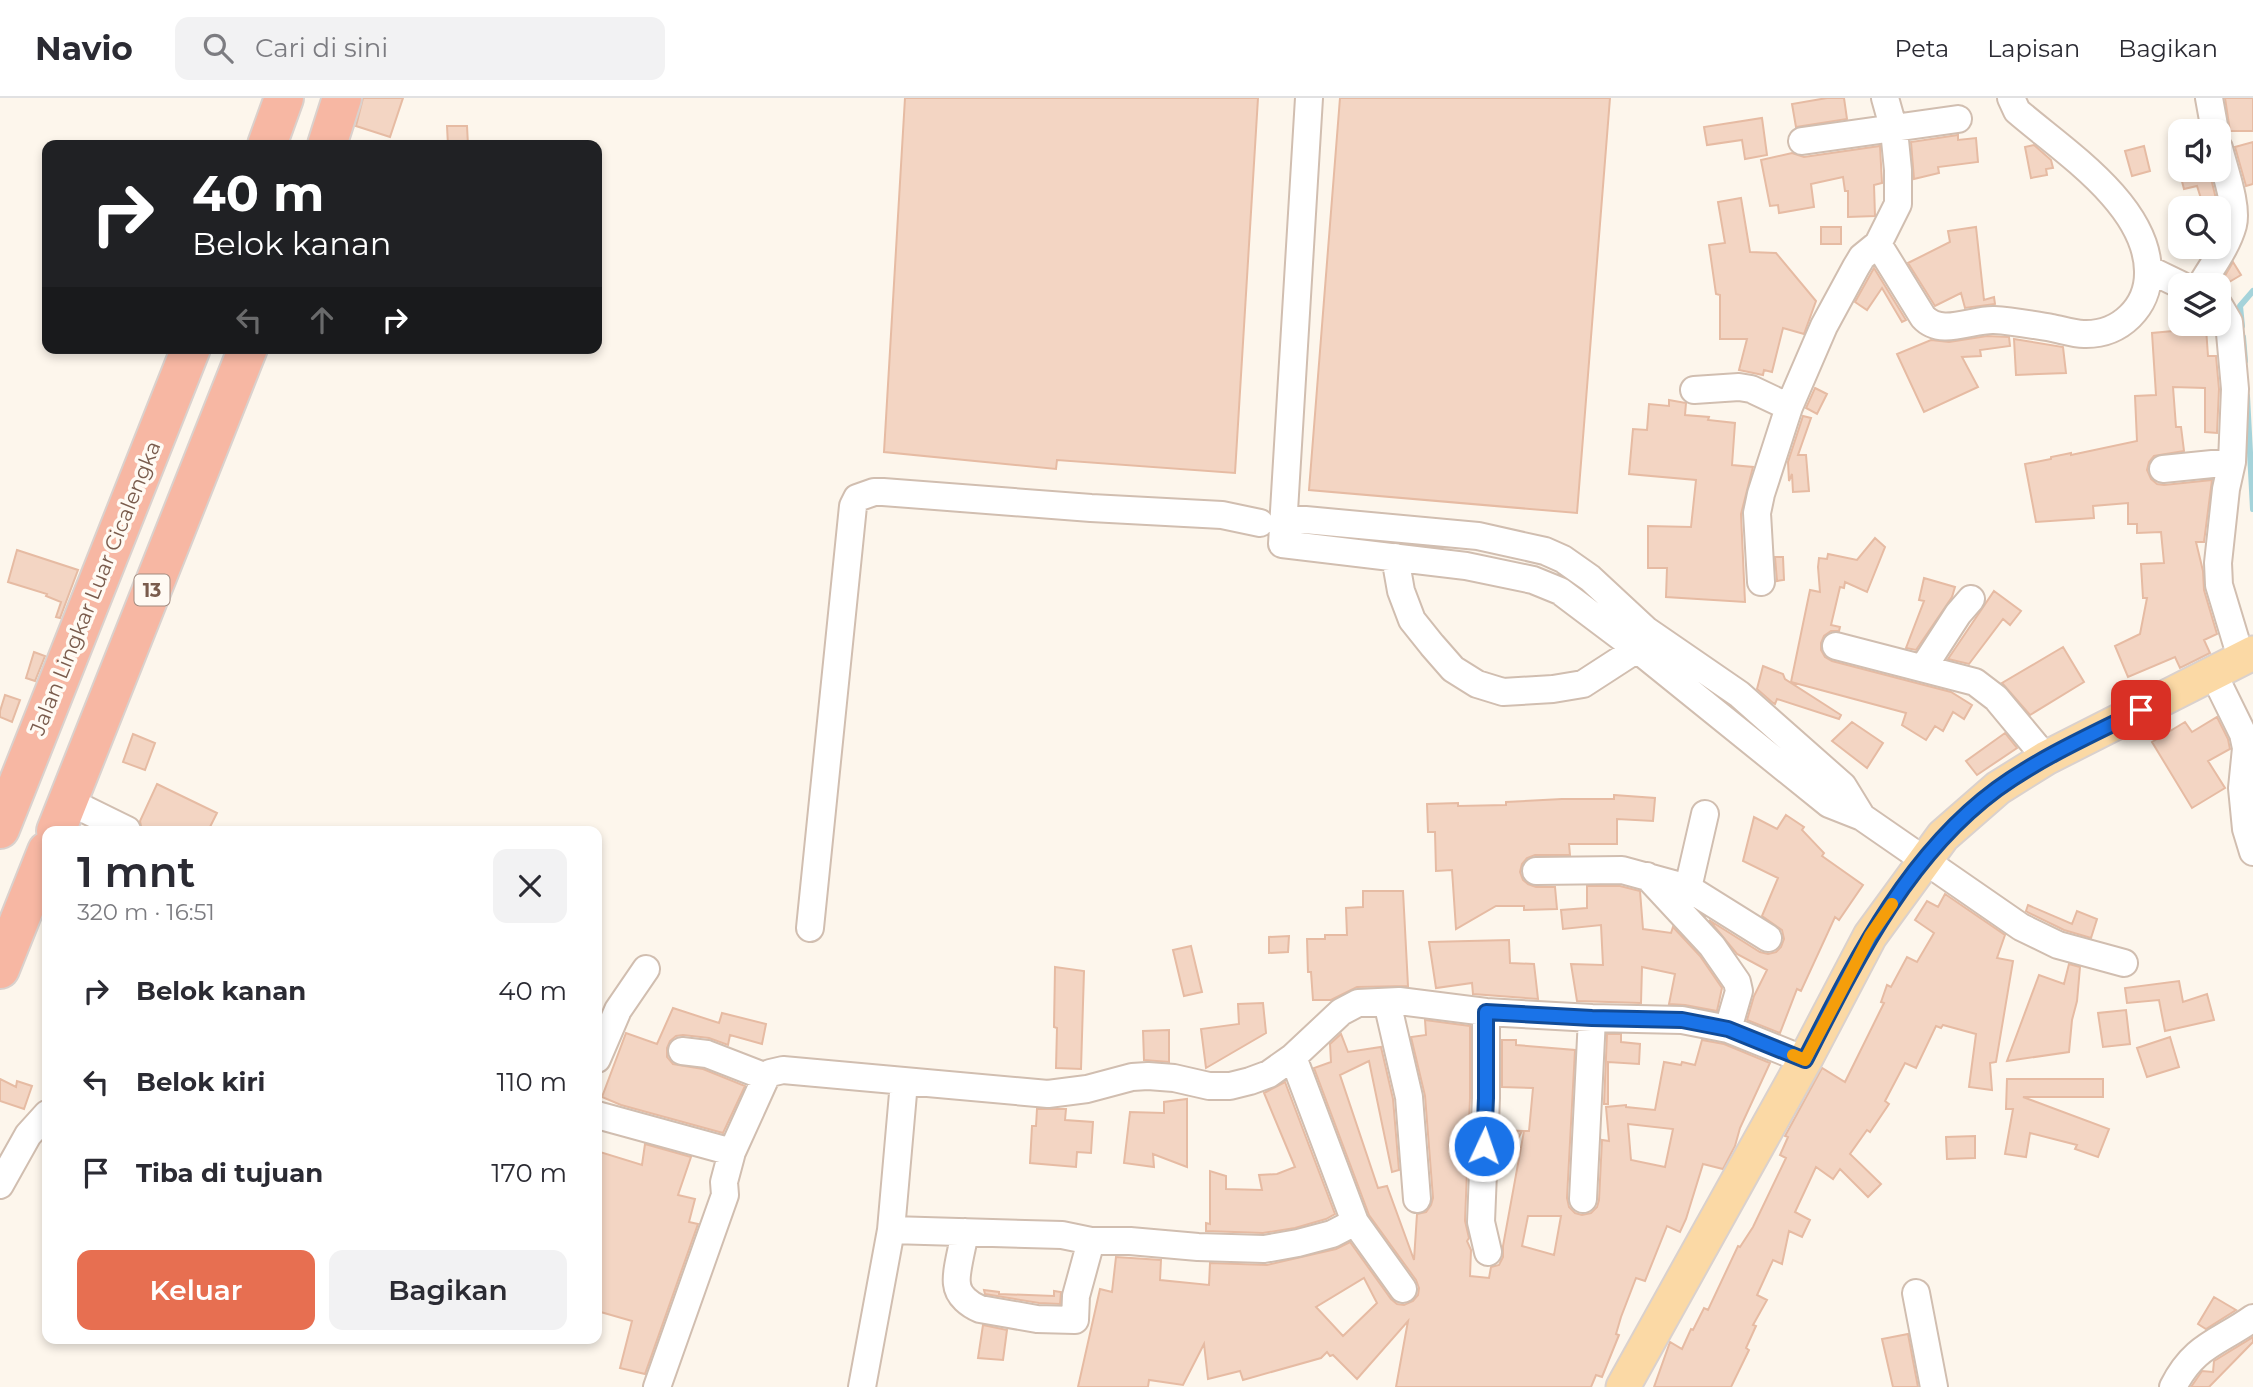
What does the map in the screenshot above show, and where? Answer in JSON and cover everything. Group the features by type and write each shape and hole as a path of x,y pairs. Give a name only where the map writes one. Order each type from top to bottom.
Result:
{"highway":[{"path":"269,140 284,98"},
{"path":"329,140 342,98"},
{"name":"Jalan Lingkar Luar Cicalengka","path":"0,829 189,354"},
{"name":"13","path":"62,816 246,354"},
{"path":"0,969 42,876"}],"main road":[{"path":"1623,1387 1805,1060 1870,936 1943,836 1998,788 2046,758 2240,659"}],"street":[{"path":"1309,98 1272,521 1282,544 1466,565 1533,580 1560,591 1642,640"},
{"path":"1761,582 1758,513 1761,494 1789,407 1824,326 1862,257 1878,244 1898,204 1894,130 1885,98"},
{"path":"1878,244 1923,317 1936,326 1992,320 2082,334 2095,333 2129,319 2138,309 2147,289 2145,251 2137,232 2099,178 2017,111 2011,98"},
{"path":"2209,98 2213,119"},
{"path":"1802,141 1958,119"},
{"path":"2208,273 2225,245 2233,223 2233,206 2227,182"},
{"path":"2148,269 2168,279"},
{"path":"2231,334 2235,389 2232,462 2226,489 2218,563 2219,585 2240,659 2246,748 2242,788 2246,829 2253,852"},
{"path":"1694,390 1739,387 1751,389 1789,407"},
{"path":"2162,470 2232,462"},
{"path":"810,928 853,506 857,498 883,492 1478,536 1545,551 1563,559 1590,578 1642,640 1829,804 1861,817 2021,927 2058,945 2124,962"},
{"path":"1395,557 1401,591 1412,620 1452,669 1477,684 1503,692 1583,684 1642,640"},
{"path":"1923,668 1958,614 1971,599"},
{"path":"1836,646 1975,682 1996,698 2046,758"},
{"path":"1688,888 1705,814"},
{"path":"62,816 108,826"},
{"path":"1536,871 1622,870 1647,876 1688,888 1768,938"},
{"path":"1647,876 1712,946 1737,982 1739,990 1728,1029"},
{"path":"602,1047 618,1010 646,969"},
{"path":"657,1387 725,1195 724,1182 732,1152 770,1073 783,1070 1048,1094 1148,1076 1209,1086 1230,1086 1269,1074 1293,1057 1350,1006 1358,1003 1388,1002 1486,1012 1682,1020 1728,1029 1805,1060"},
{"path":"1388,1002 1409,1097 1417,1199"},
{"path":"1486,1012 1481,1222 1488,1252"},
{"path":"1583,1199 1592,1018"},
{"path":"682,1051 707,1055 766,1077"},
{"path":"1293,1057 1355,1222 1403,1289"},
{"path":"862,1387 891,1230 904,1082"},
{"path":"602,1116 732,1152"},
{"path":"0,1185 28,1135 42,1120"},
{"path":"891,1230 1062,1235 1091,1241 1264,1249 1332,1234 1355,1222"},
{"path":"965,1232 957,1284 966,1301 980,1309 1037,1319 1075,1320 1076,1296 1091,1241"},
{"path":"1916,1293 1934,1387"},
{"path":"2173,1387 2191,1358 2204,1347 2253,1318"}],"building":[{"path":"363,98 403,98 390,137 356,126"},
{"path":"905,98 1258,98 1235,473 1057,460 1056,469 884,452"},
{"path":"1340,98 1610,98 1577,513 1309,490"},
{"path":"1844,98 1847,119 1796,127 1792,104"},
{"path":"2225,98 2253,98 2253,131 2231,131 2231,119 2228,119"},
{"path":"1762,118 1767,155 1745,159 1742,140 1707,145 1704,127"},
{"path":"447,126 467,126 468,140 448,140"},
{"path":"1958,135 1958,140 1976,138 1978,162 1938,167 1939,173 1914,179 1911,142"},
{"path":"2253,142 2253,184 2246,186 2235,147"},
{"path":"2034,145 2051,160 2053,168 2046,169 2047,175 2031,178 2025,147"},
{"path":"1880,146 1882,183 1874,185 1875,216 1848,217 1848,191 1845,191 1843,177 1811,184 1814,207 1779,213 1778,205 1770,206 1761,160 1792,153 1804,157"},
{"path":"2144,146 2150,171 2132,176 2125,151"},
{"path":"2182,182 2212,182 2215,196 2200,196 2197,186 2184,189"},
{"path":"1741,198 1750,252 1776,253 1816,301 1804,334 1783,328 1772,372 1764,370 1763,375 1739,370 1747,339 1720,339 1720,295 1716,294 1709,245 1725,243 1718,202"},
{"path":"1821,227 1841,227 1841,244 1821,244"},
{"path":"1976,227 1984,300 1994,297 1995,304 1965,308 1961,293 1935,306 1908,263 1950,242 1948,231"},
{"path":"2233,262 2241,275 2231,281 2231,273 2227,273"},
{"path":"1874,268 1906,320 1902,322 1882,288 1867,310 1855,302"},
{"path":"2168,332 2168,336 2207,336 2208,356 2216,356 2219,389 2217,433 2205,432 2205,388 2173,387 2176,427 2181,427 2184,451 2154,456 2147,470 2157,484 2212,480 2204,542 2196,542 2203,571 2204,590 2217,634 2204,640 2210,653 2180,668 2175,657 2128,677 2115,646 2140,634 2147,598 2143,598 2141,564 2164,563 2161,532 2137,533 2137,524 2128,524 2128,503 2093,506 2094,518 2036,522 2025,464 2137,441 2135,396 2156,395 2152,333"},
{"path":"1987,336 2009,337 2010,346 1980,350 1981,356 1962,357 1978,387 1924,412 1897,354 1931,340 1949,342"},
{"path":"2014,339 2063,347 2066,373 2016,375"},
{"path":"1815,388 1827,394 1817,414 1806,408"},
{"path":"1669,400 1686,403 1685,415 1735,423 1732,465 1753,467 1741,514 1745,602 1666,597 1667,568 1648,568 1648,526 1691,527 1696,480 1629,474 1633,429 1647,430 1649,404 1669,406"},
{"path":"1803,416 1811,418 1798,455 1806,455 1809,491 1793,492 1792,474 1789,481 1788,462"},
{"path":"1875,538 1885,547 1867,592 1845,582 1844,588 1840,587 1831,625 1840,627 1839,631 1831,631 1824,636 1821,650 1825,657 1832,661 1951,692 1972,705 1964,719 1953,712 1943,731 1935,726 1926,740 1902,725 1906,713 1791,682 1810,590 1820,592 1819,558 1827,559 1828,554 1857,560"},
{"path":"17,550 78,570 60,618 56,617 61,602 46,596 47,594 8,582"},
{"path":"1775,557 1783,557 1784,580 1777,581"},
{"path":"1924,578 1955,587 1952,597 1916,650 1906,648 1924,601 1919,600"},
{"path":"1994,591 2021,611 2010,625 2003,619 1969,664 1948,659"},
{"path":"2063,647 2084,682 2030,715 2002,683"},
{"path":"34,652 45,656 35,681 26,678"},
{"path":"1763,666 1783,674 1785,679 1841,715 1839,719 1777,699 1775,704 1773,703 1757,689"},
{"path":"5,695 20,700 12,722 0,717"},
{"path":"2217,717 2230,749 2208,761 2225,788 2192,808 2152,742 2185,722 2192,732"},
{"path":"1852,722 1883,743 1867,768 1832,741"},
{"path":"2005,733 2017,748 1977,775 1966,761"},
{"path":"133,734 155,743 145,770 123,762"},
{"path":"157,784 217,813 210,826 141,826 140,821"},
{"path":"1614,795 1655,798 1653,821 1617,819 1617,844 1569,844 1570,855 1535,855 1522,864 1520,872 1528,884 1555,887 1557,909 1524,910 1524,906 1496,906 1456,929 1452,870 1436,871 1435,832 1428,832 1427,804 1506,805 1506,802 1614,799"},
{"path":"1786,815 1804,827 1802,830 1824,853 1822,856 1863,885 1839,920 1835,917 1801,991 1797,989 1780,1033 1747,1020 1754,996 1767,970 1737,954 1709,920 1760,952 1768,954 1781,947 1784,939 1782,930 1762,916 1778,878 1743,861 1754,817 1777,829"},
{"path":"1587,886 1620,886 1640,891 1643,929 1671,933 1673,927 1700,956 1722,988 1717,1011 1669,1004 1675,974 1642,967 1641,1003 1577,1001 1571,964 1603,965 1601,925 1563,929 1561,910 1587,908"},
{"path":"1363,891 1403,891 1408,986 1357,987 1331,1000 1313,1000 1311,972 1308,972 1307,939 1325,939 1325,935 1347,935 1346,908 1363,907"},
{"path":"1945,894 2005,935 1997,958 2013,961 1996,1062 1990,1063 1992,1090 1969,1087 1976,1034 1943,1025 1941,1028 1936,1026 1916,1068 1905,1063 1885,1101 1889,1104 1870,1132 1867,1130 1850,1154 1881,1184 1868,1197 1840,1169 1833,1179 1816,1167 1795,1212 1810,1220 1802,1237 1789,1231 1782,1264 1773,1260 1757,1295 1767,1300 1753,1325 1756,1326 1746,1348 1749,1350 1731,1387 1654,1387 1670,1342 1682,1349 1704,1308 1708,1310 1738,1246 1740,1247 1753,1227 1786,1158 1780,1155 1788,1137 1785,1136 1822,1068 1845,1082 1884,1003 1881,1002 1887,985 1891,987 1907,957 1917,962 1934,933 1915,920 1927,901 1938,907"},
{"path":"2028,905 2072,924 2077,911 2097,919 2091,938 2064,930 2029,913 2026,911"},
{"path":"1289,936 1288,952 1269,953 1269,937"},
{"path":"1509,940 1510,963 1534,964 1538,999 1473,994 1472,983 1436,988 1429,942"},
{"path":"1191,946 1202,992 1184,996 1173,950"},
{"path":"2069,964 2080,967 2069,1052 2007,1061 2039,975 2064,984"},
{"path":"1055,967 1084,971 1081,1069 1056,1068"},
{"path":"2179,981 2183,1002 2207,994 2214,1020 2165,1031 2159,1000 2127,1003 2125,988"},
{"path":"1263,1003 1266,1033 1206,1068 1201,1029 1239,1024 1238,1004"},
{"path":"673,1008 719,1023 722,1013 766,1024 762,1044 730,1035 728,1045 709,1038 683,1035 676,1036 667,1048 667,1057 673,1064 703,1069 745,1086 723,1133 621,1105 602,1097 626,1033 657,1044"},
{"path":"2126,1010 2130,1044 2103,1047 2098,1013"},
{"path":"1425,1020 1470,1026 1465,1221 1471,1250 1470,1276 1489,1278 1491,1267 1499,1265 1503,1257 1524,1131 1529,1131 1533,1088 1502,1087 1502,1040 1516,1040 1516,1045 1575,1050 1567,1198 1569,1207 1582,1215 1591,1213 1599,1200 1602,1140 1609,1141 1606,1107 1626,1105 1655,1110 1664,1062 1695,1065 1702,1040 1724,1044 1770,1063 1723,1169 1703,1164 1680,1232 1667,1226 1645,1281 1636,1278 1621,1317 1616,1334 1619,1335 1602,1377 1596,1375 1591,1387 1396,1387 1408,1321 1357,1379 1327,1352 1321,1358 1243,1380 1240,1371 1208,1379 1204,1344 1183,1385 1149,1380 1148,1387 1078,1387 1100,1289 1112,1292 1116,1257 1161,1260 1160,1280 1209,1285 1210,1263 1267,1265 1336,1249 1350,1242 1391,1299 1404,1305 1413,1301 1419,1288 1416,1280 1369,1215 1314,1068 1331,1062 1330,1044 1341,1034 1348,1052 1381,1047 1393,1099 1399,1170 1392,1172 1369,1061 1340,1075 1378,1188 1387,1186 1414,1260 1417,1214 1426,1212 1433,1198 1425,1096 1411,1037 1426,1035","holes":["1628,1124 1673,1129 1665,1167 1631,1160","1528,1216 1561,1216 1554,1255 1522,1246","1364,1278 1377,1303 1343,1336 1316,1307"]},
{"path":"1169,1030 1169,1062 1144,1060 1143,1031"},
{"path":"1607,1034 1621,1034 1621,1042 1640,1044 1639,1064 1608,1062 1608,1104 1604,1104"},
{"path":"2170,1037 2179,1067 2147,1077 2137,1048"},
{"path":"0,1079 16,1087 17,1081 32,1086 24,1109 0,1101"},
{"path":"2007,1079 2103,1079 2103,1097 2023,1097 2109,1129 2098,1157 2075,1149 2077,1145 2030,1133 2026,1157 2005,1154 2013,1109 2006,1109"},
{"path":"1285,1082 1335,1214 1295,1228 1263,1233 1206,1231 1206,1223 1210,1224 1210,1171 1226,1176 1226,1189 1262,1190 1259,1175 1277,1174 1295,1167 1264,1093"},
{"path":"1187,1099 1187,1167 1153,1154 1154,1167 1124,1163 1130,1112 1164,1113 1164,1102"},
{"path":"1037,1109 1066,1109 1065,1120 1093,1122 1091,1153 1077,1152 1076,1167 1030,1163 1032,1126 1036,1126"},
{"path":"1500,1130 1522,1131 1512,1150 1500,1150"},
{"path":"1975,1136 1975,1158 1947,1159 1946,1137"},
{"path":"645,1144 691,1157 678,1195 695,1199 689,1222 698,1224 645,1374 620,1368 632,1321 602,1312 602,1153 642,1165"},
{"path":"984,1290 999,1294 1054,1296 1054,1291 1061,1292 1060,1304 985,1294"},
{"path":"2214,1297 2236,1310 2206,1329 2198,1324"},
{"path":"983,1325 1007,1330 1003,1360 978,1358"},
{"path":"1908,1334 1918,1387 1893,1387 1882,1339"},
{"path":"2253,1337 2253,1342 2209,1387 2191,1387 2202,1371 2213,1372 2214,1361"}],"waterway":[{"path":"2242,326 2240,306 2253,291"},
{"path":"2243,337 2245,361"},
{"path":"2247,396 2253,509"}],"slow traffic":[{"path":"1793,1055 1805,1060 1870,936 1892,904"}],"route":[{"path":"1484,1146 1486,1012 1682,1020 1728,1029 1805,1060 1870,936 1943,836 1998,788 2046,758 2141,710"}]}
